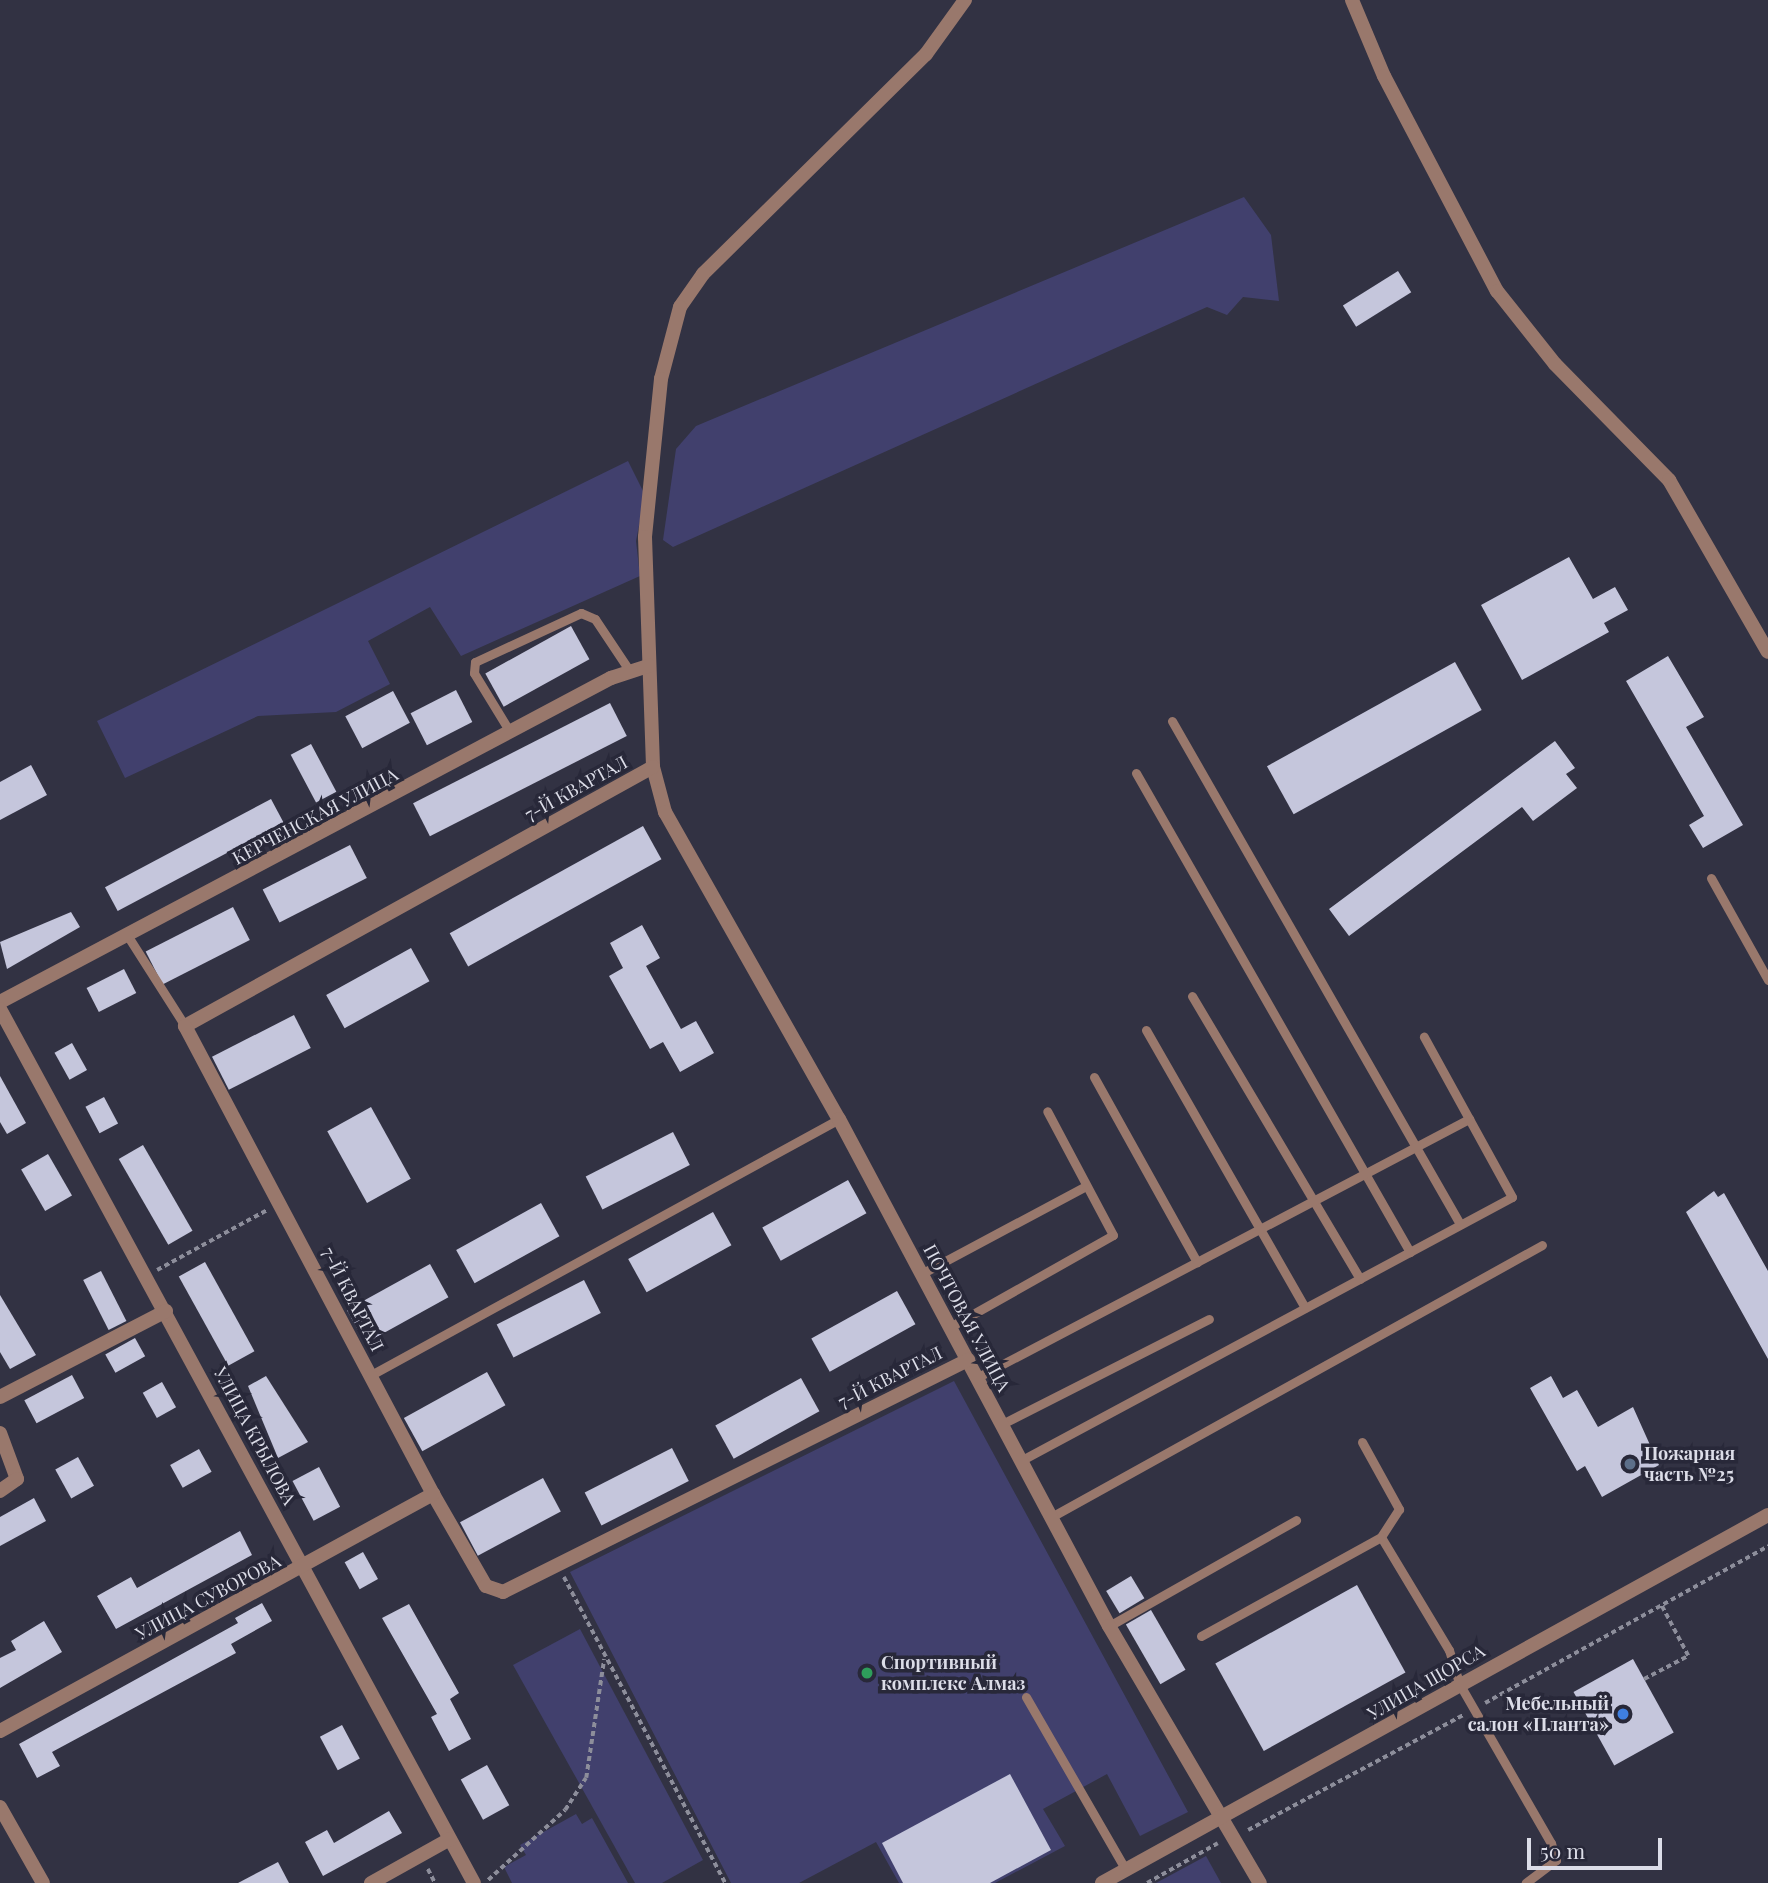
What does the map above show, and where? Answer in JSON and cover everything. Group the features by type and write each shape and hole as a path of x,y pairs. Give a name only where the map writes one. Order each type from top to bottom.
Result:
{"street":[{"name":"ПОЧТОВАЯ УЛИЦА","path":"965,0 926,54 703,274 680,307 662,379 645,537 653,767 665,812 839,1119 1054,1516 1109,1626 1235,1837 1259,1883"},
{"path":"1352,0 1384,76 1497,291 1555,364 1669,480 1768,652"},
{"name":"КЕРЧЕНСКАЯ УЛИЦА","path":"0,1002 129,938 629,670 649,666"},
{"name":"7-Й КВАРТАЛ","path":"653,767 185,1026 433,1494 485,1586 503,1592 968,1360"},
{"name":"УЛИЦА КРЫЛОВА","path":"0,1009 474,1883"},
{"path":"0,1397 166,1311"},
{"path":"0,1433 17,1479 0,1491"},
{"name":"УЛИЦА СУВОРОВА","path":"0,1731 303,1568 433,1494"},
{"name":"УЛИЦА ЩОРСА","path":"1102,1883 1224,1819 1460,1685 1768,1516"},
{"path":"0,1807 43,1883"},
{"path":"371,1883 450,1839"}],"lane":[{"path":"510,732 474,673 475,662 581,613 595,619 629,670"},
{"path":"1172,721 1460,1224"},
{"path":"1136,773 1410,1252"},
{"path":"1711,878 1768,980"},
{"path":"129,938 185,1026"},
{"path":"1192,996 1310,1202 1360,1279"},
{"path":"1146,1030 1305,1308"},
{"path":"1022,1460 1512,1196 1424,1037"},
{"path":"1094,1077 1197,1262"},
{"path":"950,1327 1113,1235 1047,1111"},
{"path":"371,1375 839,1119"},
{"path":"978,1377 1469,1119"},
{"path":"921,1274 1086,1186"},
{"path":"1054,1516 1542,1245"},
{"path":"1002,1424 1209,1319"},
{"path":"1201,1636 1381,1537 1399,1509 1362,1442"},
{"path":"1109,1626 1296,1520"},
{"path":"1381,1537 1449,1650 1460,1685 1556,1860 1526,1883"},
{"path":"1026,1697 1126,1870"}],"path":[{"path":"146,1276 281,1203"},
{"path":"1147,1883 1473,1709 1768,1546"},
{"path":"558,1566 725,1883"},
{"path":"1644,1679 1688,1656 1661,1605"},
{"path":"484,1883 565,1810 586,1777 604,1657"}],"shaded area":[{"path":"1244,197 1271,235 1279,301 1243,297 1227,315 1207,307 673,547 663,540 676,449 696,426"},
{"path":"628,461 645,495 636,541 640,576 461,656 430,607 368,641 390,684 336,712 258,716 125,778 97,721"},
{"name":"Спортивный комплекс Алмаз","path":"954,1381 1188,1812 1140,1836 1107,1774 1043,1809 1065,1846 995,1883 899,1883 876,1842 799,1883 731,1883 570,1572"},
{"path":"580,1629 703,1860 662,1883 635,1883 513,1665"},
{"path":"576,1814 582,1824 592,1818 628,1883 512,1883 504,1867 526,1855 520,1845"},
{"path":"1206,1856 1221,1883 1156,1883"}],"building":[{"path":"1398,271 1411,292 1356,327 1343,305"},
{"path":"1569,557 1593,599 1615,587 1628,610 1604,623 1609,632 1522,680 1481,605"},
{"path":"571,626 589,659 504,707 485,674"},
{"path":"1668,656 1704,717 1686,727 1743,825 1703,848 1689,825 1704,816 1626,681"},
{"path":"1455,662 1482,710 1294,814 1267,766"},
{"path":"456,690 472,722 427,745 411,713"},
{"path":"393,691 410,723 362,748 345,716"},
{"path":"610,703 627,736 430,836 413,803"},
{"path":"1555,741 1575,768 1566,774 1577,788 1533,821 1522,807 1349,936 1329,909"},
{"path":"311,744 336,792 316,802 291,755"},
{"path":"31,765 47,795 0,820 0,782"},
{"path":"271,799 284,823 118,911 105,887"},
{"path":"643,826 661,859 468,966 450,933"},
{"path":"350,845 367,878 279,922 263,889"},
{"path":"233,907 250,940 162,984 146,951"},
{"path":"71,912 80,927 7,969 0,942"},
{"path":"642,925 660,958 646,966 681,1029 696,1021 714,1053 680,1072 663,1042 650,1049 609,976 623,968 610,943"},
{"path":"411,948 429,981 345,1028 326,995"},
{"path":"124,969 136,993 99,1012 87,988"},
{"path":"294,1015 311,1048 229,1090 212,1057"},
{"path":"72,1043 87,1070 70,1080 55,1053"},
{"path":"0,1076 26,1123 7,1134 0,1122"},
{"path":"104,1097 118,1123 100,1133 85,1107"},
{"path":"371,1107 411,1179 367,1203 327,1131"},
{"path":"673,1132 690,1165 602,1209 586,1176"},
{"path":"143,1145 192,1231 168,1245 119,1159"},
{"path":"48,1154 72,1196 45,1211 21,1170"},
{"path":"848,1180 866,1213 781,1261 762,1228"},
{"path":"1714,1191 1718,1197 1724,1193 1768,1271 1768,1359 1686,1212"},
{"path":"541,1203 559,1236 475,1283 456,1250"},
{"path":"713,1212 731,1245 647,1292 628,1259"},
{"path":"205,1262 254,1351 228,1366 179,1277"},
{"path":"430,1264 448,1297 365,1343 347,1310"},
{"path":"101,1271 126,1321 109,1330 83,1280"},
{"path":"584,1280 601,1313 513,1357 497,1324"},
{"path":"897,1291 915,1324 830,1372 811,1339"},
{"path":"0,1295 36,1355 10,1369 0,1352"},
{"path":"135,1338 145,1356 115,1373 105,1354"},
{"path":"487,1372 505,1405 422,1451 404,1418"},
{"path":"72,1375 84,1398 37,1423 24,1400"},
{"path":"266,1376 308,1442 278,1458 248,1386"},
{"path":"1551,1376 1563,1398 1577,1390 1598,1427 1633,1407 1659,1465 1602,1497 1585,1466 1577,1471 1530,1388"},
{"path":"801,1378 819,1411 734,1459 715,1426"},
{"path":"162,1382 176,1407 157,1418 143,1393"},
{"path":"672,1448 689,1481 601,1525 585,1492"},
{"path":"199,1449 212,1472 183,1488 170,1465"},
{"path":"78,1457 94,1486 71,1498 55,1470"},
{"path":"319,1467 340,1507 314,1521 293,1481"},
{"path":"543,1478 561,1512 478,1556 460,1522"},
{"path":"34,1498 46,1521 0,1546 0,1517"},
{"path":"240,1531 252,1555 116,1629 97,1596 131,1577 137,1588"},
{"path":"363,1552 378,1579 360,1589 345,1562"},
{"path":"1131,1576 1144,1598 1120,1613 1106,1591"},
{"path":"1357,1585 1405,1672 1264,1751 1215,1664"},
{"path":"262,1603 272,1621 231,1644 236,1653 52,1752 60,1766 37,1778 19,1744 238,1623 235,1618"},
{"path":"409,1604 459,1693 450,1699 471,1739 449,1751 431,1717 437,1714 382,1618"},
{"path":"1151,1610 1186,1670 1160,1684 1126,1624"},
{"path":"44,1621 62,1652 0,1688 0,1658 16,1650 11,1641"},
{"path":"1633,1659 1674,1732 1614,1765 1574,1692"},
{"path":"342,1725 360,1759 338,1770 320,1737"},
{"path":"487,1765 509,1805 483,1820 461,1780"},
{"path":"1010,1774 1051,1850 990,1883 903,1883 882,1843"},
{"path":"389,1811 402,1833 323,1876 305,1842 327,1830 334,1843"},
{"path":"278,1862 289,1883 238,1883"}],"place":[{"name":"Пожарная часть №25","path":"1630,1464"},
{"name":"Спортивный комплекс Алмаз","path":"867,1673"},
{"name":"Мебельный салон «Планта»","path":"1623,1714"}]}
